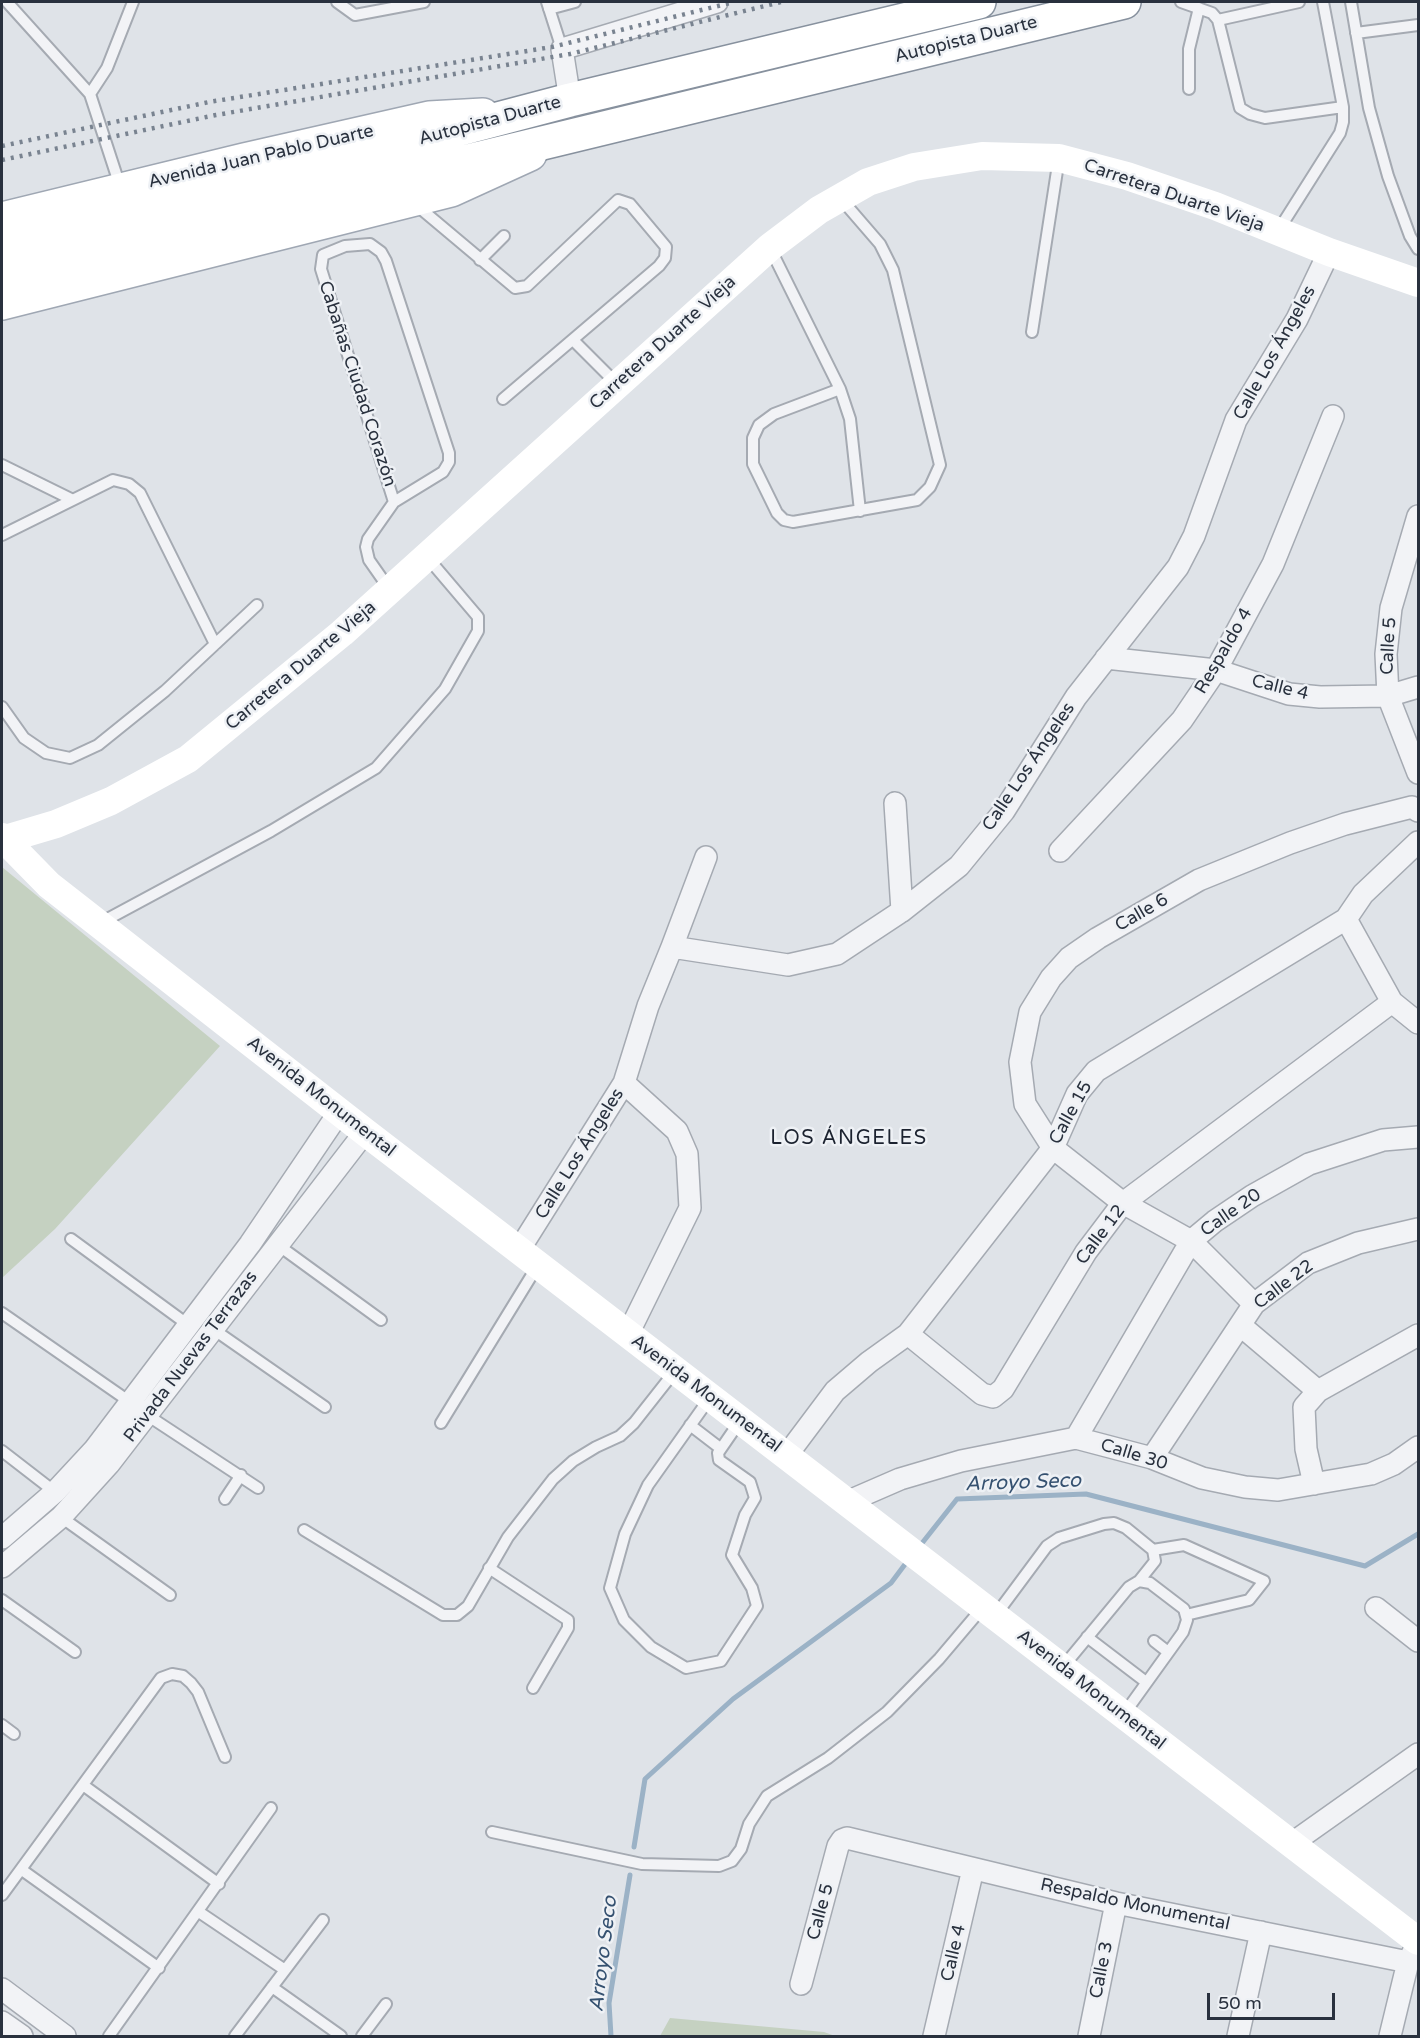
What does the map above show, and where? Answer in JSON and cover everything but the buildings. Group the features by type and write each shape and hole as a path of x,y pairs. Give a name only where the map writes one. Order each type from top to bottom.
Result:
{"main road":[{"name":"Autopista Duarte","path":"2,243 395,176 524,112 978,2"},
{"name":"Autopista Duarte","path":"2,274 395,176 564,139 1124,2"},
{"name":"Avenida Juan Pablo Duarte","path":"2,219 121,189 429,118 524,112"},
{"name":"Carretera Duarte Vieja","path":"2,839 111,801 188,759 390,590 770,247 796,226 868,182 914,167 982,156 1059,158 1127,176 1329,252 1419,283"},
{"name":"Autopista Duarte","path":"2,303 342,233 395,176"},
{"name":"Avenida Monumental","path":"2,839 49,885 528,1258 1291,1844 1415,1949"}],"street":[{"path":"570,100 562,50 717,2"},
{"name":"Calle Los Ángeles","path":"528,1258 624,1083 648,1006 672,947 788,965 837,954 902,911 959,866 996,820 1076,697 1178,567 1194,536 1236,420 1297,319 1329,252"},
{"name":"Respaldo 4","path":"1060,851 1182,720 1216,670 1273,564 1333,416"},
{"name":"Calle 5","path":"1419,516 1391,608 1386,654 1388,696 1419,773"},
{"name":"Calle 4","path":"1106,658 1216,670 1289,694 1320,697 1388,696 1419,687"},
{"path":"895,804 902,911"},
{"name":"Calle 6","path":"1053,1148 1025,1104 1020,1062 1030,1012 1051,978 1069,958 1098,938 1200,880 1290,843 1345,824 1412,807 1419,811"},
{"name":"Calle 15","path":"787,1455 835,1392 869,1362 908,1334 1053,1148 1077,1094 1096,1071 1346,919 1363,894 1419,842"},
{"path":"672,947 706,857"},
{"path":"1346,919 1392,1002 1419,1023"},
{"name":"Calle 12","path":"908,1334 982,1394 993,1397 1003,1389 1086,1252 1124,1203 1392,1002"},
{"path":"624,1083 677,1131 687,1155 690,1208 628,1334"},
{"name":"Privada Nuevas Terrazas","path":"2,1538 55,1492 94,1450 187,1324 250,1244 340,1111"},
{"name":"Privada Nuevas Terrazas","path":"2,1567 61,1517 109,1464 365,1132"},
{"name":"Calle 20","path":"1076,1438 1191,1241 1243,1202 1309,1164 1383,1140 1419,1137"},
{"path":"1053,1148 1124,1203 1191,1241 1254,1304"},
{"name":"Calle 22","path":"1152,1458 1254,1304 1308,1263 1358,1243 1419,1229"},
{"path":"1240,1324 1318,1390"},
{"path":"1314,1484 1306,1449 1304,1407 1318,1390 1419,1335"},
{"name":"Calle 30","path":"847,1502 900,1479 961,1461 1076,1438 1152,1458 1202,1478 1245,1487 1278,1490 1371,1474 1395,1464 1419,1447"},
{"path":"1376,1608 1419,1641"},
{"path":"1291,1844 1419,1754"},
{"name":"Respaldo Monumental","path":"842,1840 847,1838 1116,1903 1261,1932 1415,1949"},
{"name":"Calle 5","path":"801,1984 842,1840"},
{"name":"Calle 4","path":"934,2037 973,1869"},
{"name":"Calle 3","path":"1089,2037 1116,1903"},
{"path":"1238,2037 1261,1932"},
{"path":"1390,2037 1415,1949"},
{"path":"2,1989 65,2037"},
{"path":"2,2022 22,2037"}],"lane":[{"path":"7,2 90,94 121,189"},
{"path":"90,94 107,68 133,2"},
{"path":"337,2 355,15 424,2"},
{"path":"562,50 548,5 575,2"},
{"path":"1181,2 1212,13 1218,20 1240,108 1250,114 1265,118 1343,106"},
{"path":"1218,20 1299,2"},
{"path":"1278,231 1340,133 1343,106 1323,2"},
{"path":"1351,2 1369,108 1388,176 1410,236 1419,249"},
{"path":"1189,89 1189,49 1199,8"},
{"path":"1356,33 1419,25"},
{"path":"1032,332 1059,158"},
{"path":"395,176 480,260 510,286 521,288 527,286 613,203 623,200 630,204 666,247 665,258 503,399"},
{"path":"840,198 880,244 893,270 940,465 930,487 917,500 793,522 784,520 777,513 753,464 753,438 759,425 774,414 840,389"},
{"name":"Cabañas Ciudad Corazón","path":"390,590 369,560 366,547 372,530 394,502 443,472 449,462 449,453 386,261 381,252 370,244 342,233 323,255 321,269 394,502"},
{"path":"480,260 504,236"},
{"path":"770,247 840,389 850,419 860,511"},
{"path":"573,340 617,384"},
{"path":"2,465 71,499"},
{"path":"2,535 113,480 129,484 140,494 215,644"},
{"path":"99,924 271,831 376,768 445,689 478,630 478,616 427,557"},
{"path":"2,707 24,738 46,753 70,758 99,745 165,691 257,605"},
{"path":"71,1239 187,1324"},
{"path":"278,1245 381,1320"},
{"path":"441,1423 528,1258"},
{"path":"2,1313 130,1402"},
{"path":"213,1329 325,1407"},
{"path":"304,1530 443,1615 457,1615 463,1611 508,1537 553,1479 573,1461 620,1436 634,1424 675,1371"},
{"path":"710,1398 648,1485 625,1534 610,1588 624,1620 651,1647 686,1668 721,1661 757,1606 752,1588 732,1555 745,1515 755,1498 750,1482 719,1460 720,1448 740,1420"},
{"path":"147,1414 258,1488"},
{"path":"690,1425 720,1448"},
{"path":"2,1451 55,1492"},
{"path":"225,1499 241,1475"},
{"path":"61,1517 170,1595"},
{"path":"492,1832 642,1864 719,1866 732,1861 741,1849 749,1824 767,1796 828,1758 887,1712 989,1611 1047,1546 1059,1538 1114,1523 1126,1528 1153,1550 1155,1561 1139,1581 1129,1587 1114,1610 1087,1637 1062,1668"},
{"path":"1153,1550 1184,1545 1264,1581 1249,1600 1186,1615"},
{"path":"489,1568 568,1620 568,1628 533,1688"},
{"path":"1123,1714 1186,1626 1184,1609 1150,1583 1139,1581"},
{"path":"2,1600 75,1652"},
{"path":"1087,1637 1146,1682"},
{"path":"1154,1641 1168,1652"},
{"path":"2,1895 161,1678 172,1674 183,1676 198,1692 225,1757"},
{"path":"2,1725 14,1734"},
{"path":"83,1785 219,1884"},
{"path":"109,2037 271,1808"},
{"path":"22,1870 159,1968"},
{"path":"199,1912 285,1970"},
{"path":"235,2037 323,1920"},
{"path":"272,1987 341,2037"},
{"path":"362,2037 386,2004"}],"green space":[{"path":"2,867 220,1046 55,1229 2,1278"},
{"path":"670,2018 824,2032 835,2036 660,2036"}],"waterway":[{"name":"Arroyo Seco","path":"919,1547 957,1499 1086,1494 1365,1566 1418,1534"},
{"name":"Arroyo Seco","path":"634,1847 645,1779 733,1699 891,1583 909,1559"},
{"name":"Arroyo Seco","path":"611,2036 609,2003 630,1875"}],"railway":[{"path":"2,146 209,102 552,47 734,2"},
{"path":"2,160 216,115 570,54 781,2"}],"district":[{"name":"LOS ÁNGELES","path":"849,1139"}]}
